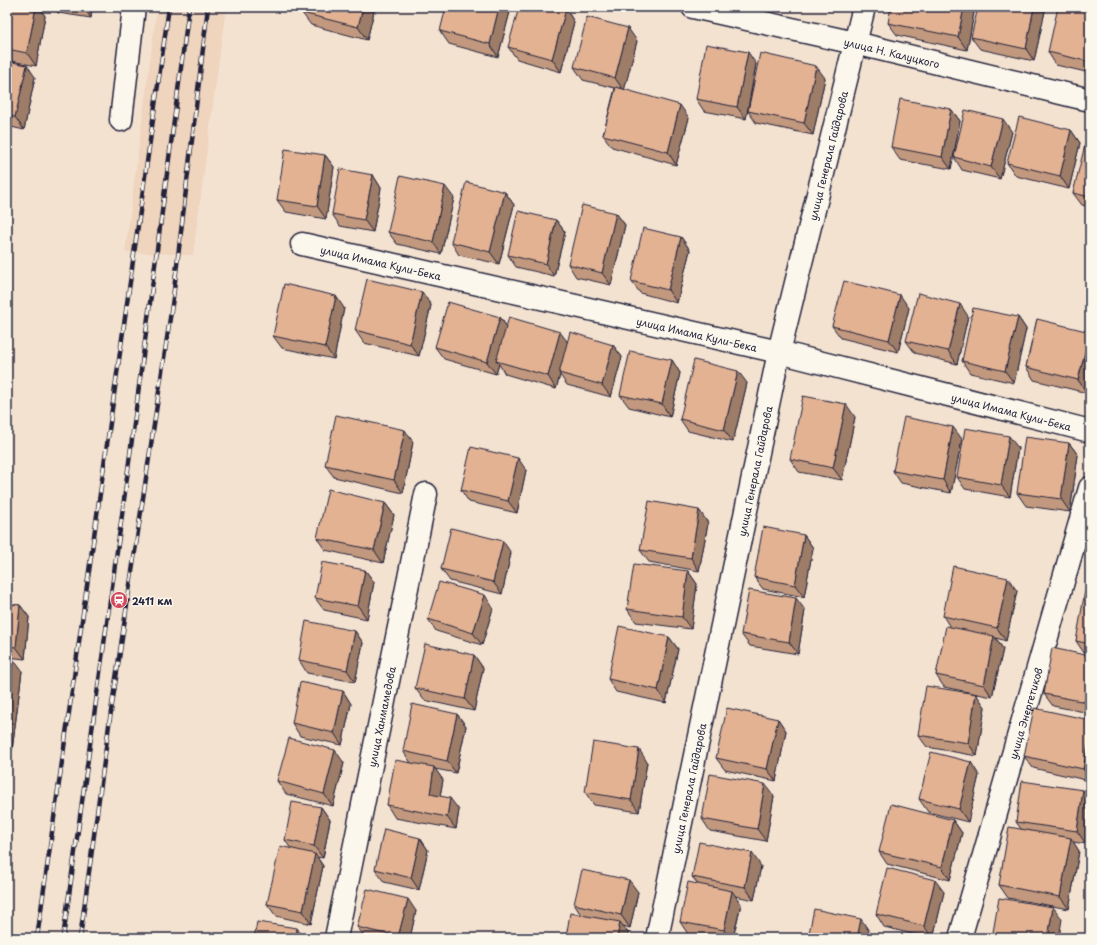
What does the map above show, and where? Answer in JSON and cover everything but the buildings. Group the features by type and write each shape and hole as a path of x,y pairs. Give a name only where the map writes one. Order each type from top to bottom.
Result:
{"street":[{"path":"121,120 134,7"},
{"name":"улица Н. Калуцкого","path":"693,7 855,43 1090,100"},
{"name":"улица Генерала Гайдарова","path":"657,938 779,352 864,7"},
{"name":"улица Имама Кули-Бека","path":"302,244 779,352 1090,431"},
{"name":"улица Энергетиков","path":"960,938 1090,488"},
{"name":"улица Ханмамедова","path":"336,938 426,494"}],"shaded area":[{"path":"157,7 226,7 193,255 125,252"}],"railway":[{"path":"37,938 169,7"},
{"path":"63,938 122,515 189,7"},
{"path":"80,938 109,725 173,298 208,7"}],"place":[{"name":"2411 км","path":"119,600"}]}
